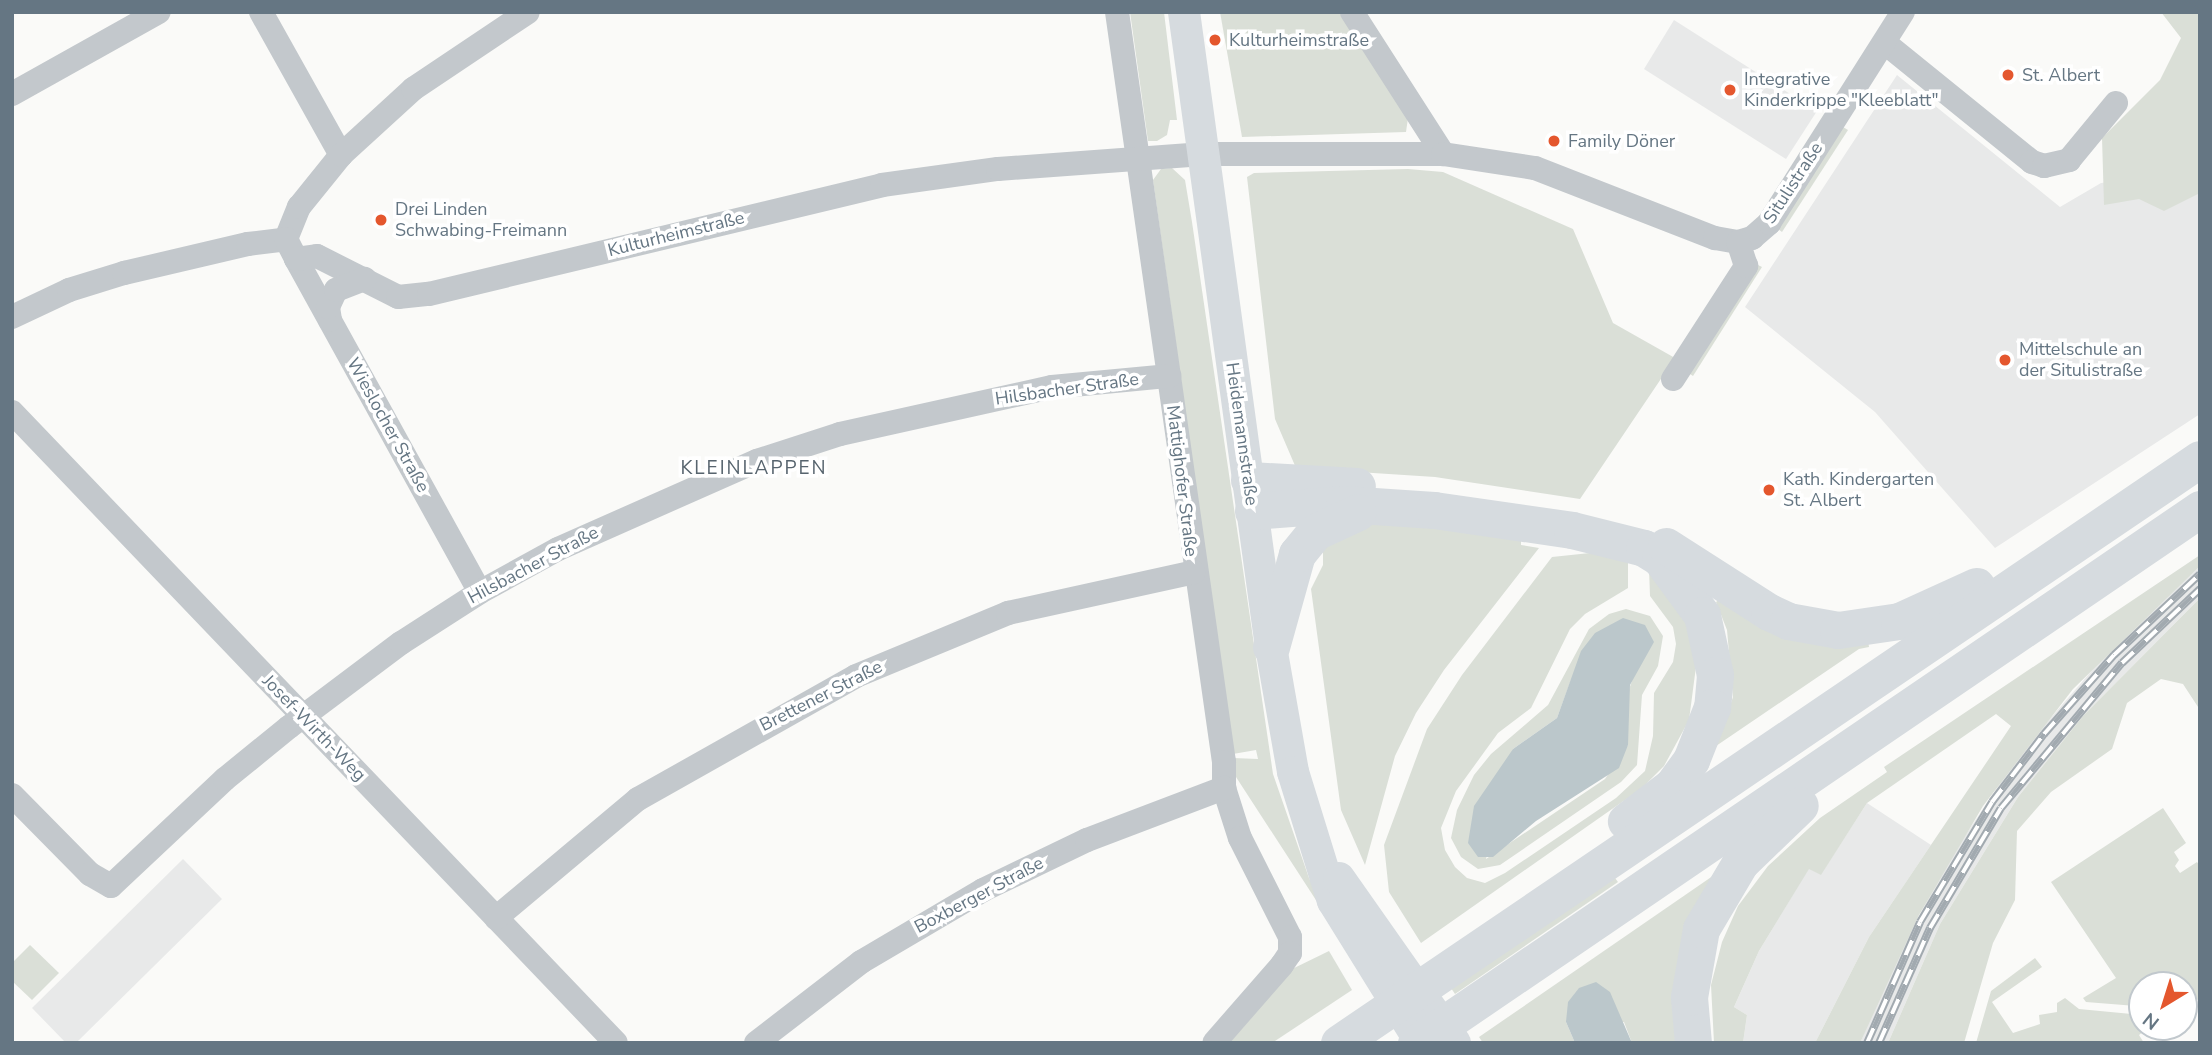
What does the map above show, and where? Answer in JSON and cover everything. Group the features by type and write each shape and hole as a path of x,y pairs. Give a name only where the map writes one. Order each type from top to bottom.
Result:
{"highway":[{"path":"1339,1043 2200,459"},
{"path":"1251,495 1301,481 1607,529 1642,531 1779,617 1838,630 1869,628 1927,612 1961,596 2032,547 2089,533"},
{"path":"1251,495 1530,515"},
{"path":"1271,647 1294,560 1306,541 1340,518 1376,506"},
{"path":"1416,1043 1460,1026 1965,666 2200,509"},
{"path":"1457,965 1500,910 1672,786 1691,760 1712,707 1711,644 1690,592 1652,553 1607,529"},
{"path":"1693,1043 1689,997 1701,929 1740,863 1790,812 1930,716 1965,666"}],"main road":[{"name":"Heidemannstraße","path":"1185,12 1271,647 1293,772 1333,901 1352,937 1422,1043"},
{"name":"Heidemannstraße","path":"1319,851 1460,1026"}],"street":[{"path":"12,94 159,12"},
{"path":"261,12 341,155"},
{"path":"291,249 299,207 341,155 413,89 528,12"},
{"name":"Mattighofer Straße","path":"1117,12 1194,572 1224,762 1224,788 1240,838 1290,937 1290,953 1282,965 1214,1043"},
{"name":"Situlistraße","path":"1738,242 1752,237 1769,223 1903,12"},
{"path":"1358,15 1443,154"},
{"path":"1885,43 2032,162 2055,166 2069,160 2116,103"},
{"name":"Kulturheimstraße","path":"12,317 69,290 187,256 291,249 317,256 398,297 429,294 882,185 998,169 1203,155 1443,154 1535,168 1715,238 1738,242"},
{"path":"1673,379 1746,265 1738,242"},
{"name":"Wieslocher Straße","path":"291,249 480,592"},
{"path":"330,320 328,307 336,290 365,279"},
{"name":"Hilsbacher Straße","path":"12,795 90,874 111,886 232,773 401,643 480,592 635,512 757,461 841,434 1052,387 1169,376"},
{"name":"Josef-Wirth-Weg","path":"12,412 616,1043"},
{"name":"Brettener Straße","path":"496,918 638,799 856,676 1008,614 1194,572"},
{"name":"Boxberger Straße","path":"756,1043 861,962 982,890 1087,840 1224,788"}],"shaded area":[{"path":"1130,12 1164,12 1177,120 1170,120 1167,135 1157,141 1148,141"},
{"path":"1220,12 1340,12 1408,118 1406,132 1242,137"},
{"path":"2161,12 2200,12 2200,193 2164,211 2139,199 2104,205 2102,138 2160,80 2181,38"},
{"name":"Integrative Kinderkrippe \"Kleeblatt\"","path":"1674,20 1817,111 1786,159 1644,69"},
{"name":"Mittelschule an der Situlistraße","path":"1897,75 2060,207 2101,183 2200,174 2200,414 1995,548 1875,412 1745,307"},
{"path":"1843,127 1848,130 1782,232 1778,229"},
{"path":"1172,168 1185,180 1192,222 1273,774 1309,878 1338,934 1236,777 1233,758 1258,759 1256,750 1233,754 1153,180 1161,169"},
{"path":"1408,169 1443,172 1573,229 1613,323 1675,358 1580,499 1435,477 1296,468 1275,419 1247,177 1254,173"},
{"path":"1756,264 1762,267 1693,376 1687,372"},
{"path":"1414,523 1521,541 1521,545 1539,548 1444,670 1416,713 1395,756 1365,865 1341,810 1311,589 1323,565 1323,548 1345,525"},
{"path":"1590,553 1628,561 1628,588 1585,614 1570,629 1531,708 1498,733 1456,791 1441,828 1445,850 1455,867 1467,878 1485,883 1505,873 1616,798 1645,771 1653,736 1654,693 1673,662 1676,644 1673,627 1650,596 1649,569 1691,630 1697,659 1689,720 1664,766 1642,788 1421,943 1389,892 1384,845 1427,729 1462,675 1552,557"},
{"path":"2200,555 2200,566 2073,689 1983,806 1919,915 1860,1043 1815,1043 1869,937 2011,726 1996,714 1867,803 1821,875 1809,869 1759,951 1734,1007 1747,1015 1743,1043 1714,1043 1711,985 1722,942 1738,906 1768,866 1820,818 1887,772 1884,767"},
{"path":"2200,566 2200,598 2083,716 2018,797 1940,924 1888,1043 1860,1043 1888,976 1945,866 2020,753 2110,650"},
{"path":"2200,598 2200,710 2183,684 2161,679 2127,703 2112,749 2051,792 2017,831 2015,900 1993,943 1964,1043 1888,1043 1940,924 2018,797 2083,716"},
{"path":"1720,599 1868,640 1869,647 1859,649 1716,746 1733,697 1727,630 1716,602"},
{"path":"1626,609 1650,616 1663,636 1658,666 1642,695 1637,765 1621,782 1500,865 1478,869 1461,857 1451,838 1457,810 1474,775 1491,754 1548,705 1589,629 1609,614","holes":["1633,678 1627,695 1628,745 1605,779 1486,859 1513,749 1557,718 1571,680"]},
{"path":"1623,618 1645,625 1654,642 1630,685 1628,745 1619,768 1536,821 1493,857 1478,857 1468,843 1474,806 1513,749 1557,718 1581,651 1595,633"},
{"path":"1867,803 1931,845 1869,937 1815,1043 1743,1043 1747,1015 1734,1007 1759,951 1809,868 1821,874"},
{"path":"2163,808 2186,843 2174,852 2179,860 2175,866 2180,873 2197,862 2200,866 2200,998 2198,999 2198,971 2128,971 2128,1005 2086,1002 2083,998 2116,978 2051,882"},
{"path":"183,859 222,899 76,1043 66,1043 32,1008"},
{"path":"1720,871 1681,1043 1632,1043 1624,1022 1566,1022 1575,1043 1483,1043 1479,1037"},
{"path":"1615,878 1618,882 1455,994 1451,988"},
{"path":"30,945 59,973 32,1000 12,981 12,963"},
{"path":"1329,951 1352,990 1272,1043 1226,1043 1288,971"},
{"path":"2035,958 2042,967 1992,1002 2013,1033 2040,1024 2039,1015 2057,1012 2057,1003 2065,998 2079,1009 2128,1014 2128,1041 2144,1043 1976,1043 1991,991"},
{"path":"1596,982 1610,992 1632,1043 1575,1043 1566,1022 1568,1002 1579,988"}],"railway":[{"path":"1867,1043 1920,922 1992,802 2044,734 2114,655 2200,574"},
{"path":"1879,1043 1930,928 2001,808 2122,663 2200,589"}],"place":[{"name":"Kulturheimstraße","path":"1215,40"},
{"name":"St. Albert","path":"2008,75"},
{"name":"Integrative Kinderkrippe \"Kleeblatt\"","path":"1730,90"},
{"name":"Family Döner","path":"1554,141"},
{"name":"Drei Linden Schwabing-Freimann","path":"381,220"},
{"name":"Mittelschule an der Situlistraße","path":"2005,360"},
{"name":"Kath. Kindergarten St. Albert","path":"1769,490"}],"district":[{"name":"KLEINLAPPEN","path":"754,469"}]}
